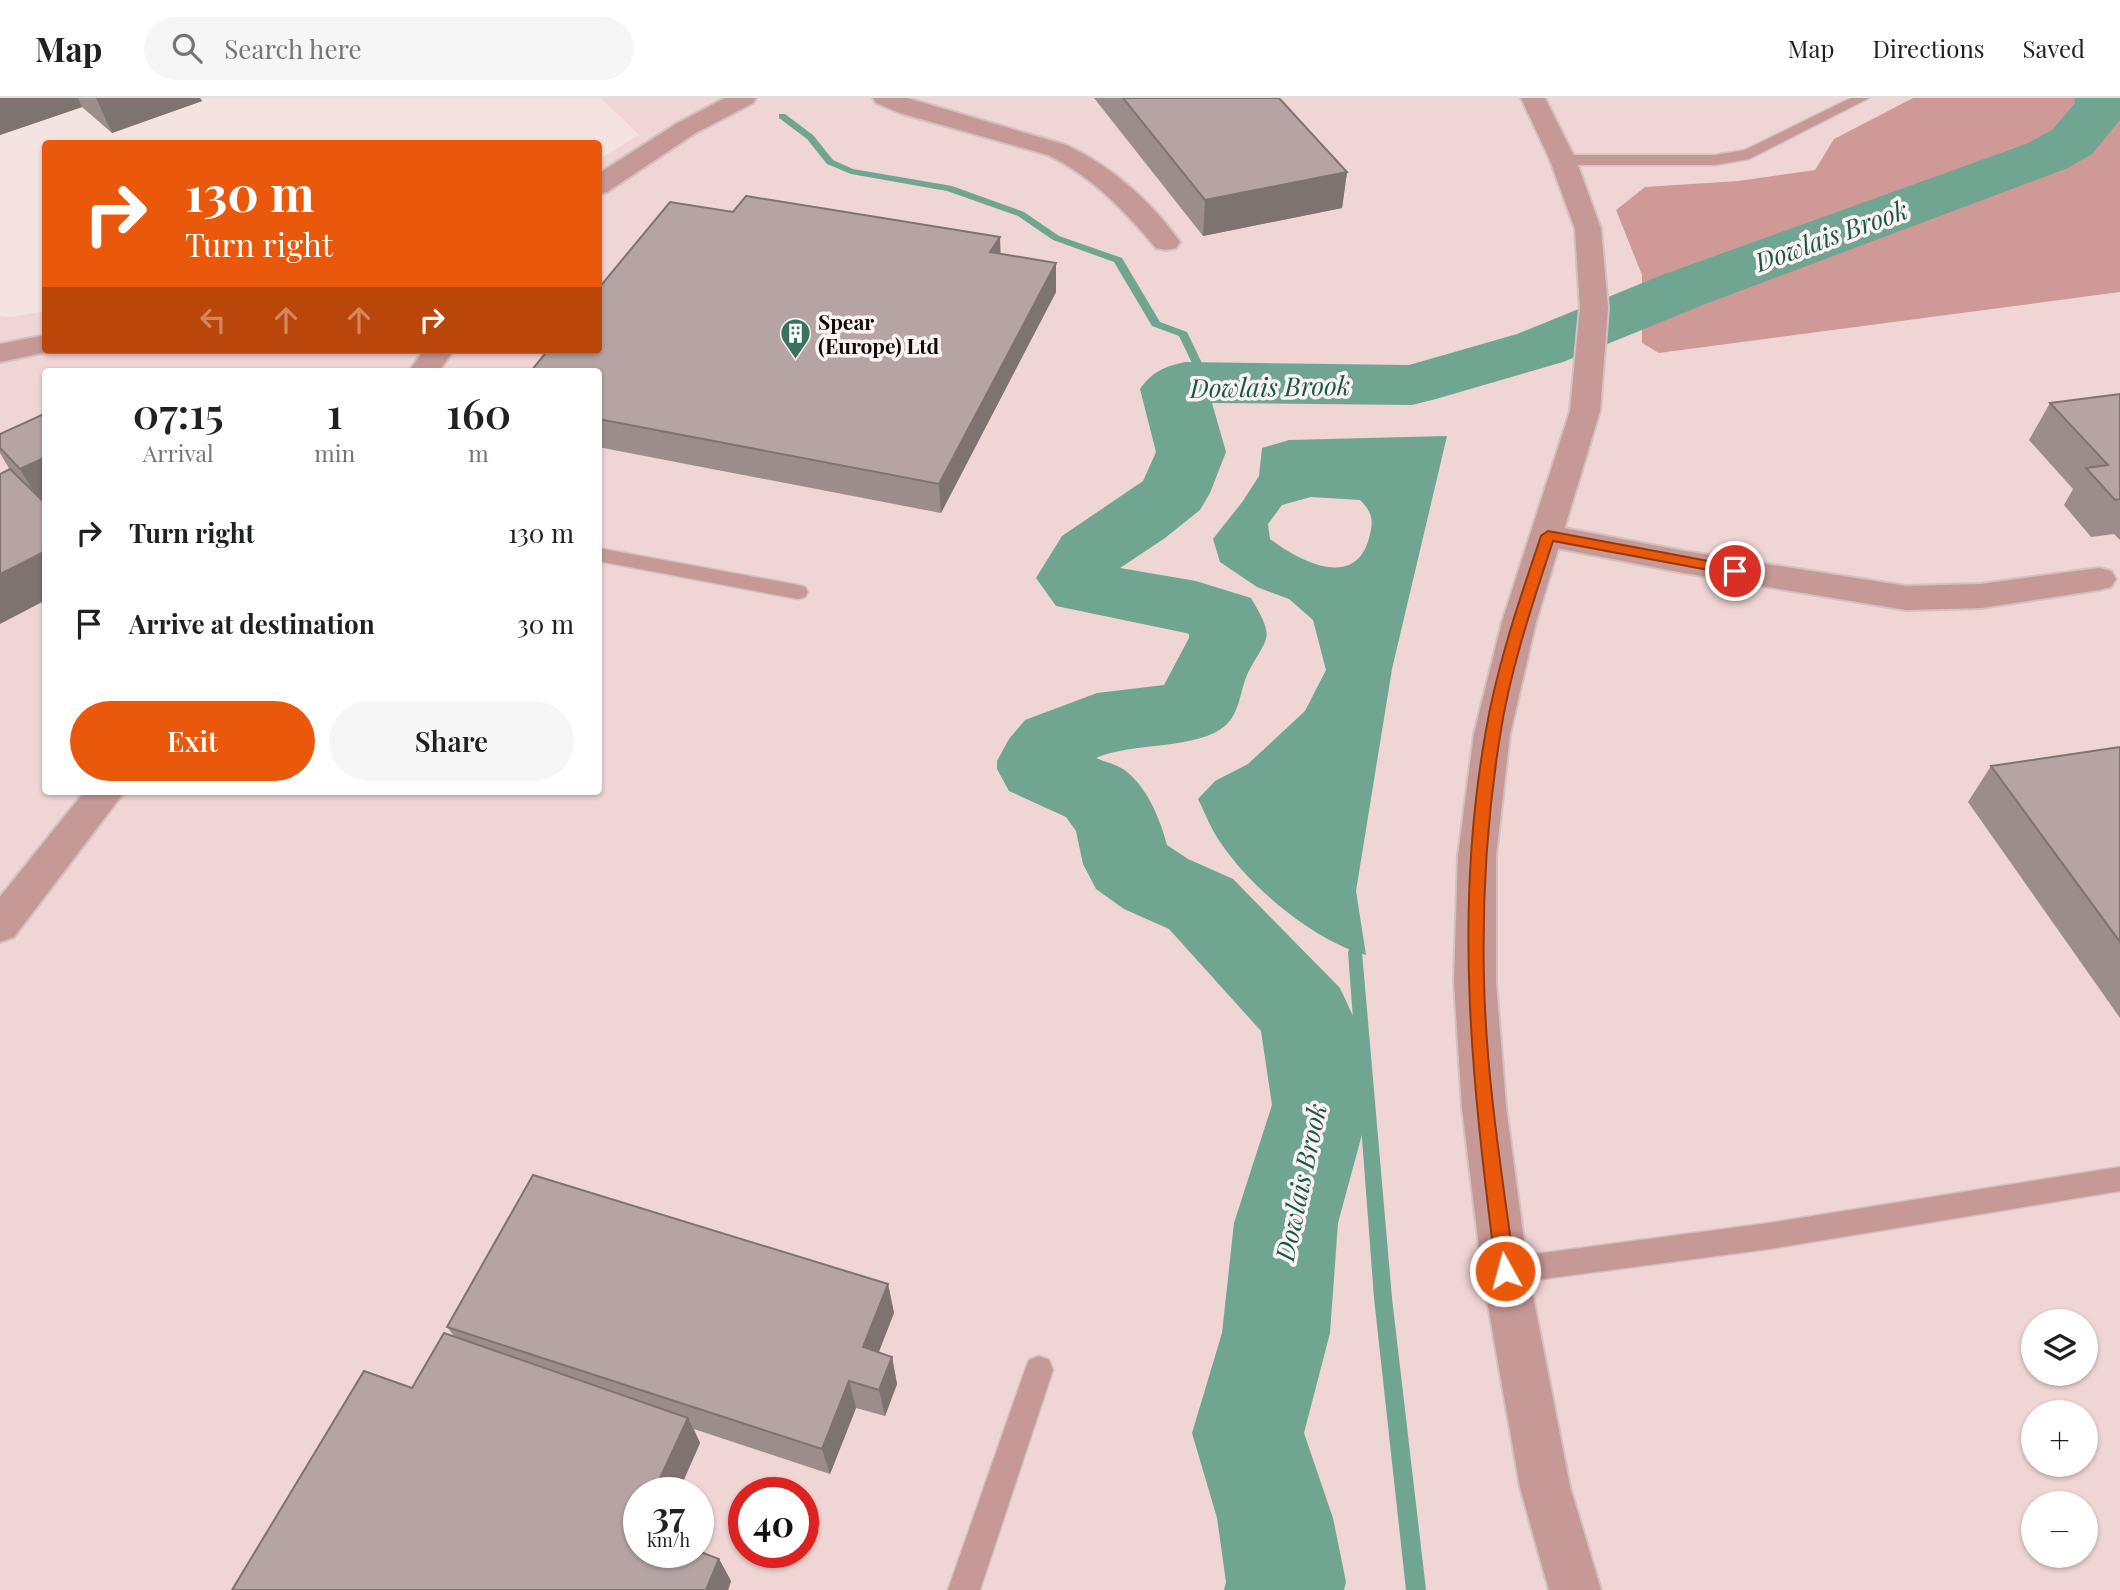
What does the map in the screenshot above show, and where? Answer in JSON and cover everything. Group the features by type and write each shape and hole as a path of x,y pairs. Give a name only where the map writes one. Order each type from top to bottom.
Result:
{"street":[{"path":"602,183 685,129 744,98"},
{"path":"885,98 1043,146 1080,161 1118,189 1166,242"},
{"path":"1533,98 1563,160 1588,229 1593,323 1586,411 1519,622 1492,734 1478,856 1476,995 1484,1107 1505,1271 1545,1487 1575,1590"},
{"path":"0,353 42,345"},
{"path":"1548,536 1697,564 1906,598 1981,596 2099,579"},
{"path":"0,926 103,795"}],"lane":[{"path":"1563,160 1715,160 1749,154 1862,98"},
{"path":"602,555 797,592"},
{"path":"1505,1271 1769,1236 2120,1179"},
{"path":"964,1590 1039,1370"}],"shaded area":[{"path":"601,98 1913,98 1835,139 1815,170 1738,181 1616,210 1642,275 1642,343 1659,353 2120,292 2120,1590 0,1590 0,316 12,317 42,312 42,354 602,354 602,157 639,135"},
{"path":"1913,98 2120,98 2120,292 1659,353 1642,343 1642,275 1616,210 1645,187 1738,181 1815,170 1834,139"},
{"path":"1447,436 1392,669 1356,891 1366,955 1325,938 1266,894 1248,877 1220,842 1198,799 1215,781 1248,764 1305,711 1326,670 1313,620 1289,599 1257,587 1220,562 1213,539 1259,476 1262,448 1289,440","holes":["1311,497 1360,500 1369,512 1372,524 1364,552 1354,562 1342,567 1313,563 1270,539 1268,524 1282,505"]}],"building":[{"path":"1123,98 1279,98 1347,172 1205,200"},
{"name":"Spear (Europe) Ltd","path":"746,196 1000,237 990,252 1056,263 939,484 602,420 602,368 533,368 545,354 602,354 602,284 670,202 733,212"},
{"path":"2120,394 2120,499 2115,500 2086,468 2108,465 2050,403"},
{"path":"42,415 42,459 20,469 0,448 0,434"},
{"path":"10,469 42,500 42,553 0,574 0,474"},
{"path":"2120,747 2120,942 1991,766"},
{"path":"533,1175 888,1284 863,1347 892,1357 879,1390 849,1381 822,1449 447,1327"},
{"path":"444,1333 688,1418 660,1477 623,1477 623,1568 714,1568 714,1557 719,1559 706,1590 232,1590 364,1371 412,1388"}],"waterway":[{"name":"Dowlais Brook","path":"1284,1590 1286,1582 1275,1518 1248,1433 1276,1333 1286,1223 1321,1105 1306,1016 1201,904 1156,884 1127,864 1118,823 1096,794 1039,769 1039,761 1054,742 1097,723 1183,712 1198,704 1209,671 1227,644 1227,626 1223,617 1196,608 1083,588 1074,578 1089,554 1139,521 1174,493 1191,452 1174,389 1185,382 1412,385 1540,348 1685,289 2047,156 2072,142 2103,105 2102,98"},
{"path":"782,116 810,137 830,162 851,171 949,188 1021,214 1056,238 1118,260 1156,324 1183,334 1206,382"},
{"path":"1355,952 1383,1298 1416,1590"}],"place":[{"name":"Spear (Europe) Ltd","path":"795,360"}],"route":[{"path":"1505,1271 1484,1107 1475,982 1478,856 1492,734 1519,622 1548,536 1735,571"}]}
